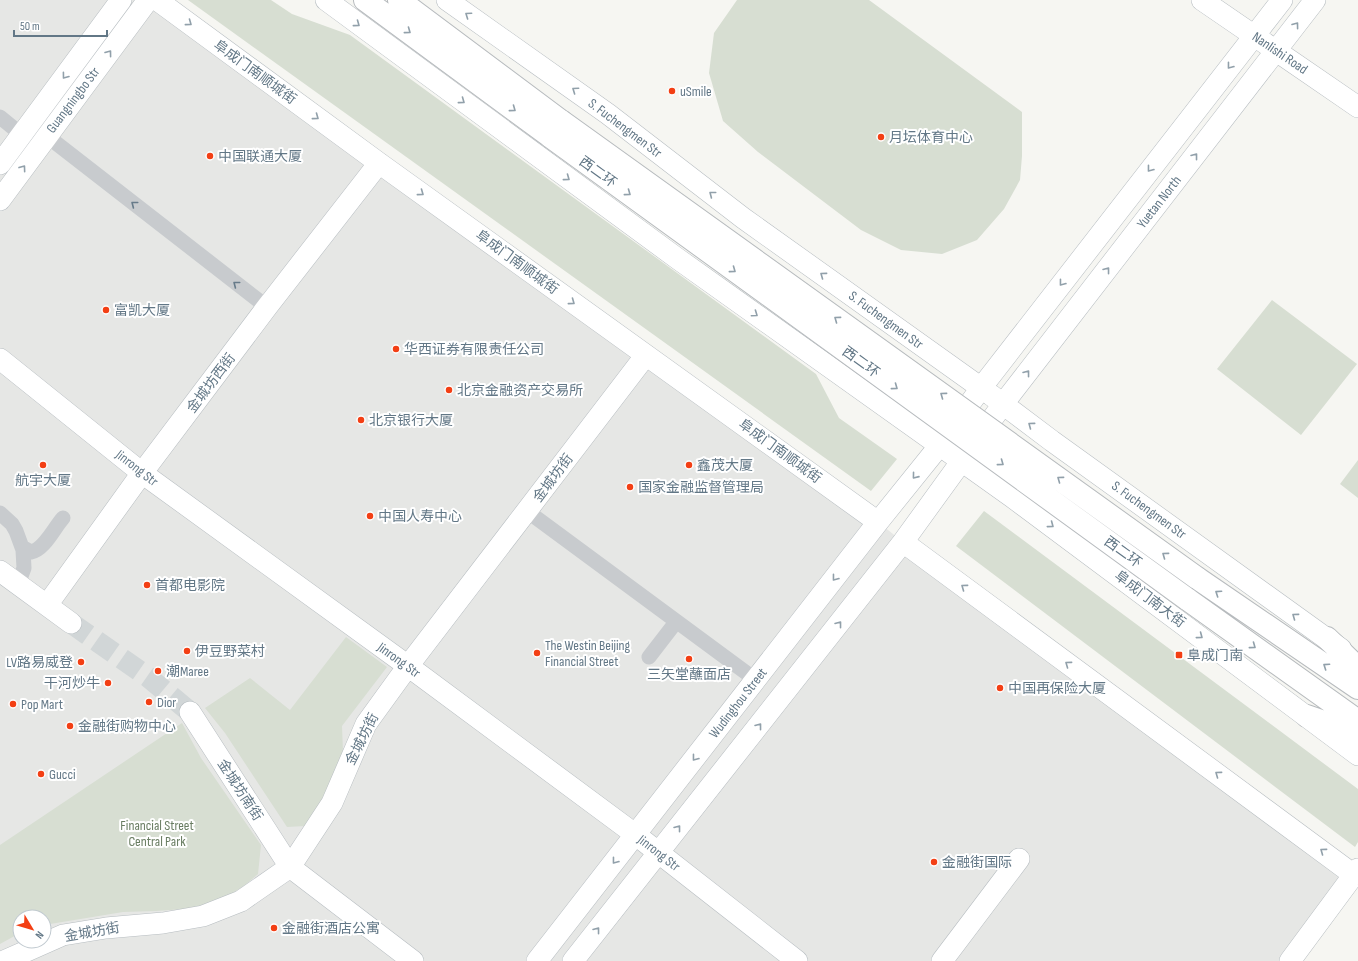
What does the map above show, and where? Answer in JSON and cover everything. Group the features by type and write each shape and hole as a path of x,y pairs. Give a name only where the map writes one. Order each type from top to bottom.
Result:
{"highway":[{"name":"西二环","path":"365,0 1187,599 1358,721"},
{"name":"西二环","path":"399,0 568,126 1197,578 1358,688"},
{"path":"1327,638 1358,668"},
{"path":"1307,716 1358,734"}],"street":[{"name":"Guangningbo Str","path":"0,164 121,0"},
{"name":"Guangningbo Str","path":"0,200 148,0"},
{"name":"阜成门南顺城街","path":"157,0 379,163 878,522"},
{"path":"326,0 678,259 940,446"},
{"name":"S. Fuchengmen Str","path":"447,0 608,114 743,218 1327,638"},
{"name":"Nanlishi Road","path":"1202,0 1358,107"},
{"name":"Yuetan North","path":"940,446 981,388 1282,0"},
{"name":"Yuetan North","path":"962,462 1003,404 1315,0"},
{"path":"0,117 22,134"},
{"path":"47,136 267,308"},
{"name":"金城坊西街","path":"47,605 140,477 267,308 379,163"},
{"name":"金城坊街","path":"4,961 63,936 106,928 203,916 240,901 290,867 332,803 366,724 408,666 646,355"},
{"name":"Jinrong Str","path":"0,359 140,477 408,666 636,835 797,961"},
{"path":"0,371 140,477"},
{"path":"1012,497 1052,441"},
{"name":"阜成门南大街","path":"940,446 1012,497 1358,755"},
{"name":"Wudinghou Street","path":"537,961 878,522 940,446"},
{"path":"579,957 658,853 904,542 962,462"},
{"path":"527,511 756,680"},
{"path":"1,515 12,524 22,547 24,568 18,584"},
{"path":"22,547 31,552 37,550 42,546 63,518"},
{"path":"904,542 1356,872 1290,961"},
{"path":"0,571 71,622"},
{"path":"648,657 676,622"},
{"path":"1327,638 1358,661"},
{"name":"金城坊南街","path":"190,712 290,867 413,961"},
{"path":"942,961 1019,859"}],"shaded area":[{"path":"0,0 156,0 878,522 1354,875 1290,961 0,961"}],"green space":[{"path":"188,0 271,0 292,14 350,35 816,374 839,418 897,459 871,491"},
{"name":"月坛体育中心","path":"737,0 869,0 1022,112 1022,156 1020,180 1004,209 977,240 942,254 901,250 861,230 758,152 723,121 709,73 714,33"},
{"path":"1272,300 1357,364 1301,435 1217,369"},
{"path":"1358,460 1358,498 1340,484"},
{"path":"984,511 1358,789 1358,842 1355,847 956,546"},
{"path":"346,637 387,667 342,726 343,752 320,807 305,826 287,827 225,733 205,708 250,678 290,710"},
{"name":"Financial Street Central Park","path":"182,723 201,758 261,845 258,874 244,886 221,900 198,908 123,912 52,924 52,909 12,909 12,937 0,944 0,845"}],"tunnel":[{"path":"71,623 148,677 190,712"}],"place":[{"name":"uSmile","path":"672,91"},
{"name":"月坛体育中心","path":"881,137"},
{"name":"中国联通大厦","path":"210,156"},
{"name":"富凯大厦","path":"106,310"},
{"name":"华西证券有限责任公司","path":"396,349"},
{"name":"北京金融资产交易所","path":"449,390"},
{"name":"北京银行大厦","path":"361,420"},
{"name":"航宇大厦","path":"43,465"},
{"name":"鑫茂大厦","path":"689,465"},
{"name":"国家金融监督管理局","path":"630,487"},
{"name":"中国人寿中心","path":"370,516"},
{"name":"首都电影院","path":"147,585"},
{"name":"伊豆野菜村","path":"187,651"},
{"name":"The Westin Beijing Financial Street","path":"537,653"},
{"name":"阜成门南","path":"1179,655"},
{"name":"三矢堂蘸面店","path":"689,659"},
{"name":"LV路易威登","path":"81,662"},
{"name":"潮Maree","path":"158,671"},
{"name":"干河炒牛","path":"108,683"},
{"name":"中国再保险大厦","path":"1000,688"},
{"name":"Dior","path":"149,702"},
{"name":"Pop Mart","path":"13,704"},
{"name":"金融街购物中心","path":"70,726"},
{"name":"Gucci","path":"41,774"},
{"name":"金融街国际","path":"934,862"},
{"name":"金融街酒店公寓","path":"274,928"}]}
